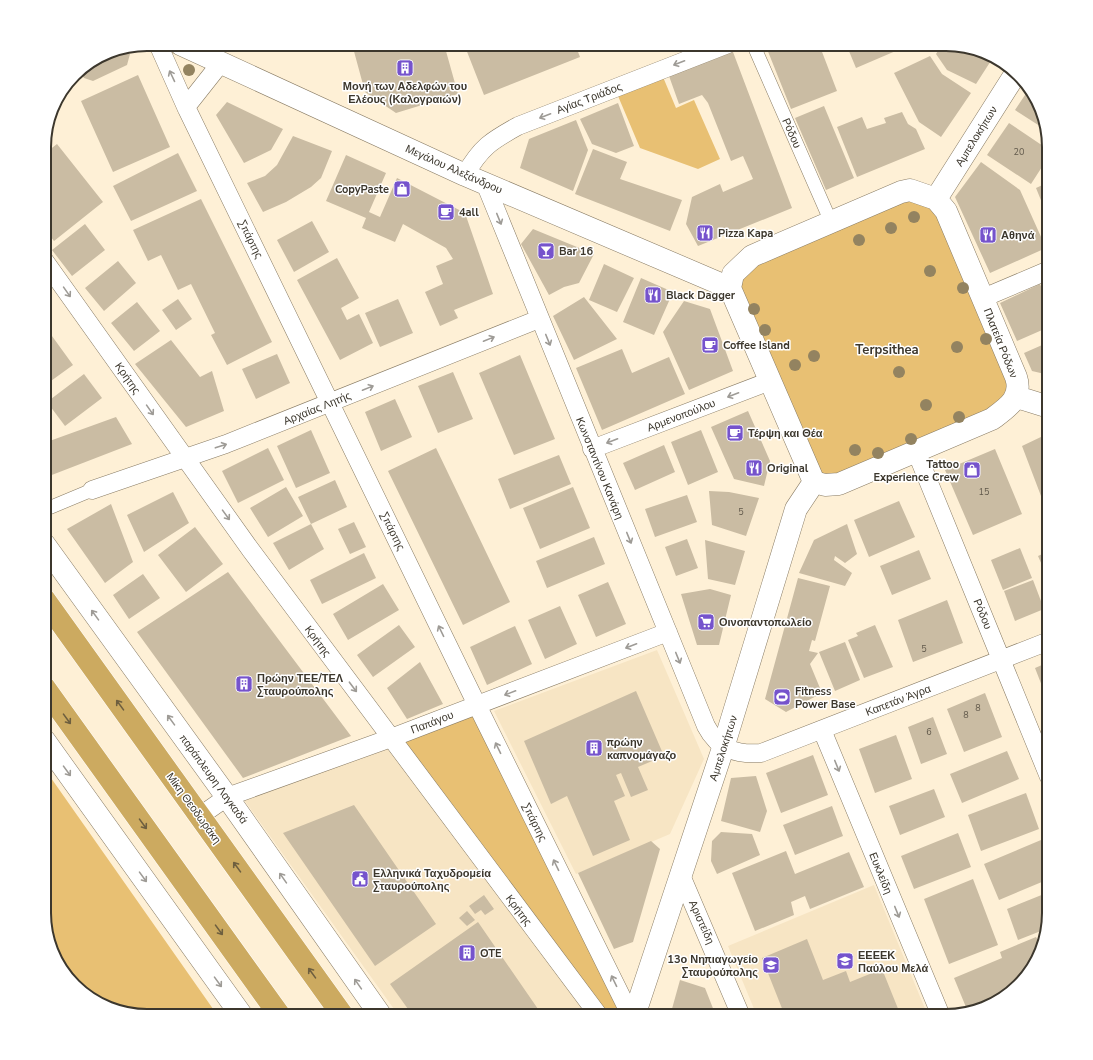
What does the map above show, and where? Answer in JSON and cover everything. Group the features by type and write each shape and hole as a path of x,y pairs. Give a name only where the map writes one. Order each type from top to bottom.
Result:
{"highway":[{"name":"Μίκη Θεοδωράκη","path":"51,609 338,1009"},
{"path":"51,697 275,1009"}],"street":[{"name":"Σπάρτης","path":"161,51 186,107 477,705 628,1009"},
{"name":"Μεγάλου Αλεξάνδρου","path":"194,51 475,179 730,288"},
{"name":"Αγίας Τριάδος","path":"475,179 482,149 491,141 518,126 710,51"},
{"name":"Ρόδου","path":"756,51 831,222"},
{"path":"186,107 220,64"},
{"name":"Αμπελοκήπων","path":"936,199 1013,79"},
{"name":"Κωνσταντίνου Κανάρη","path":"475,179 539,319 706,726 723,748"},
{"path":"936,199 915,190 905,190 752,256 733,274 730,288 753,338 814,482 825,485 839,484 992,419 1011,405 1017,396 1042,405"},
{"name":"Πλατεία Ρόδων","path":"936,199 946,211 1016,377 1018,386 1017,396"},
{"name":"Κρήτης","path":"51,270 184,458 594,1009"},
{"path":"983,298 1042,273"},
{"name":"Αρχαίας Λητής","path":"92,490 226,444 539,319"},
{"name":"Αρμενοπούλου","path":"592,449 770,381"},
{"name":"Ρόδου","path":"916,451 1042,760"},
{"name":"Αμπελοκήπων","path":"636,1009 680,873 723,748 796,509 814,482"},
{"path":"51,507 92,490"},
{"name":"παράπλευρη Λαγκαδά","path":"51,554 227,797 376,1009"},
{"name":"Παπάγου","path":"200,816 227,797 391,738 668,632"},
{"name":"Καπετάν Άγρα","path":"723,748 750,754 761,753 1042,644"},
{"name":"Ευκλείδη","path":"822,730 938,1009"},
{"path":"51,750 237,1009"},
{"name":"Αριστείδη","path":"680,873 738,1009"}],"shaded area":[{"path":"663,77 676,108 694,100 720,159 698,169 640,148 618,96"},
{"path":"905,190 936,199 1017,397 825,485 733,274"},
{"path":"657,650 704,759 670,834 576,874 494,711"},
{"path":"477,705 628,1009 594,1009 391,738"},
{"path":"389,748 584,1009 394,1009 242,797"},
{"path":"51,778 213,1009 147,1009 122,1006 110,1002 88,989 67,966 58,950 54,938 51,919"},
{"name":"ΕΕΕΕΚ Παύλου Μελά","path":"874,885 925,1009 754,1009 728,946"}],"building":[{"name":"Μονή των Αδελφών του Ελέους (Καλογραιών)","path":"354,51 446,51 458,94 396,113 365,92"},
{"path":"467,51 578,51 580,57 484,95"},
{"path":"768,51 822,51 837,91 791,109"},
{"path":"849,51 896,51 856,68"},
{"path":"938,51 959,52 971,54 990,62 976,84 947,70 936,54"},
{"path":"733,52 792,208 698,246 686,224 692,197 720,184 723,192 753,179 743,156 731,161 708,103 702,95 679,104 669,76"},
{"path":"128,53 130,54 127,65 93,81 84,78 83,76 88,71 110,58"},
{"path":"930,56 942,74 971,93 941,137 919,122 894,73"},
{"path":"138,75 170,147 113,172 81,101"},
{"path":"1026,94 1035,110 1040,126 1015,110"},
{"path":"227,102 283,129 271,150 244,163 216,115"},
{"path":"618,103 634,146 616,153 592,144 580,119"},
{"path":"824,106 854,178 826,190 795,118"},
{"path":"902,112 908,124 916,129 925,149 857,177 837,127 862,117 867,129 886,123 884,118"},
{"path":"576,120 588,150 573,191 520,168 529,139"},
{"path":"1009,123 1042,145 1042,167 1031,184 987,155"},
{"path":"293,136 332,151 321,178 311,187 286,202 263,212 247,183 265,176 277,165"},
{"path":"57,144 103,202 54,241 51,237 51,149"},
{"path":"593,149 627,162 620,179 682,200 670,231 575,194"},
{"path":"178,153 197,191 131,221 113,186"},
{"path":"346,155 386,173 369,212 380,217 397,178 465,213 493,294 454,310 458,318 440,326 425,292 443,284 436,266 453,259 446,248 403,224 395,242 362,228 366,218 326,201"},
{"path":"981,162 1020,190 1042,239 1042,250 990,273 955,197"},
{"path":"1042,185 1042,203 1036,188"},
{"path":"201,199 272,342 227,365 211,335 215,333 191,284 178,290 161,255 148,261 133,230"},
{"path":"312,221 329,252 294,272 277,240"},
{"path":"85,224 105,250 72,276 52,250"},
{"path":"533,229 594,254 579,283 564,287 549,295 521,244"},
{"path":"337,258 359,298 341,308 347,320 359,314 373,343 340,360 297,280"},
{"path":"118,261 136,283 104,311 85,288"},
{"path":"604,264 634,278 617,312 589,300"},
{"path":"641,278 673,292 654,335 623,322"},
{"path":"1040,284 1042,289 1042,330 1017,341 1000,303"},
{"path":"584,297 617,339 574,360 553,316"},
{"path":"178,299 192,319 176,330 162,310"},
{"path":"398,299 413,333 380,347 365,313"},
{"path":"684,301 710,309 733,371 689,390 663,332"},
{"path":"137,302 160,331 134,351 111,323"},
{"path":"51,335 73,365 51,381"},
{"path":"171,340 200,377 212,371 224,411 186,427 135,364"},
{"path":"1042,345 1042,373 1032,371 1024,353"},
{"path":"622,349 632,373 669,357 685,394 602,430 576,368"},
{"path":"277,354 290,383 256,399 242,369"},
{"path":"520,355 555,439 514,455 479,373"},
{"path":"453,372 473,419 438,433 418,386"},
{"path":"84,374 102,398 65,426 51,407 51,399"},
{"path":"395,399 412,437 381,451 365,412"},
{"path":"748,411 770,461 764,486 734,479 711,427"},
{"path":"116,417 132,444 51,475 51,440"},
{"path":"311,430 330,473 296,488 277,446"},
{"path":"701,430 718,472 688,485 671,442"},
{"path":"1042,436 1042,496 1041,496 1022,446"},
{"path":"664,445 675,472 635,490 623,463"},
{"path":"268,448 284,480 238,503 222,471"},
{"path":"436,448 510,602 463,625 388,471"},
{"path":"995,449 1022,514 973,535 945,470"},
{"path":"559,455 571,484 510,509 498,479"},
{"path":"335,480 347,507 311,524 298,497"},
{"path":"286,487 303,516 268,537 250,508"},
{"path":"573,487 590,528 540,549 523,508"},
{"path":"709,491 729,492 759,498 746,536 712,525"},
{"path":"173,492 189,523 144,552 127,515"},
{"path":"687,495 697,522 655,537 645,509"},
{"path":"899,501 915,537 869,557 854,520"},
{"path":"111,504 133,562 105,583 67,529"},
{"path":"354,522 366,547 350,554 338,529"},
{"path":"311,524 324,549 289,570 273,543"},
{"path":"847,524 857,554 845,563 835,556 834,560 852,573 845,586 799,573 814,540"},
{"path":"195,527 223,564 186,592 158,555"},
{"path":"594,537 605,564 547,588 536,561"},
{"path":"687,539 698,568 676,576 665,547"},
{"path":"705,540 745,551 735,585 708,579"},
{"path":"1020,548 1032,578 1003,590 991,560"},
{"path":"919,550 931,579 892,595 880,566"},
{"path":"364,553 376,578 322,604 310,580"},
{"path":"1042,554 1042,565 1038,556"},
{"name":"Πρώην ΤΕΕ/ΤΕΛ Σταυρούπολης","path":"228,572 351,736 243,778 137,632"},
{"path":"143,574 160,598 129,619 113,595"},
{"path":"798,578 830,586 815,641 812,640 809,651 818,653 810,664 822,693 786,712 765,699"},
{"path":"1033,580 1042,604 1042,610 1015,621 1004,591"},
{"path":"608,582 626,624 596,637 578,595"},
{"path":"383,584 399,610 348,640 333,614"},
{"path":"710,589 731,595 719,645 697,645 681,594"},
{"path":"947,600 963,643 913,662 898,620"},
{"path":"560,606 577,644 545,659 528,620"},
{"path":"399,625 415,647 373,677 357,655"},
{"path":"875,625 893,667 864,678 848,640 858,636 856,633"},
{"path":"515,626 532,664 487,685 470,647"},
{"path":"845,642 860,680 835,691 819,652"},
{"path":"420,662 443,704 407,719 387,688"},
{"path":"1042,665 1042,686 1035,668"},
{"name":"πρώην καπνομάγαζο","path":"636,691 664,756 638,767 648,790 631,797 621,773 616,775 625,796 614,801 630,840 593,856 567,796 551,804 524,741"},
{"path":"985,693 1002,737 964,752 947,709"},
{"path":"933,717 947,754 921,764 908,727"},
{"path":"896,735 912,779 875,793 859,749"},
{"path":"1007,751 1019,779 962,803 950,774"},
{"path":"813,755 828,795 781,813 766,773"},
{"path":"756,776 767,811 760,832 721,821 731,778"},
{"path":"934,789 945,817 900,835 889,806"},
{"path":"1026,793 1039,829 981,851 968,815"},
{"name":"Ελληνικά Ταχυδρομεία Σταυρούπολης","path":"354,805 436,924 375,966 283,833"},
{"path":"832,806 843,836 795,855 783,825"},
{"path":"721,832 752,834 760,855 717,874 711,861 712,841"},
{"path":"958,833 971,867 914,889 901,856"},
{"path":"1041,840 1042,842 1042,882 999,900 984,864"},
{"path":"651,841 660,849 633,942 614,949 578,873"},
{"path":"786,851 795,874 849,852 864,887 810,909 805,896 791,902 794,915 755,931 732,873"},
{"path":"973,879 998,945 949,964 924,899"},
{"path":"484,895 494,909 485,915 481,910 475,914 469,906"},
{"path":"1042,895 1040,931 1018,940 1007,909"},
{"path":"467,911 475,920 467,926 459,918"},
{"name":"OTE","path":"478,922 538,1009 408,1009 390,984"},
{"path":"1036,937 1038,941 1032,956 1022,972 1005,989 983,1002 966,1007 954,978 1002,958 1000,952"},
{"path":"807,939 823,980 846,971 850,982 882,969 898,1009 782,1009 762,958"},
{"path":"680,980 705,988 713,1009 672,1009"}],"place":[{"name":"Μονή των Αδελφών του Ελέους (Καλογραιών)","path":"405,68"},
{"name":"CopyPaste","path":"402,189"},
{"name":"4all","path":"446,212"},
{"name":"Pizza Kapa","path":"705,233"},
{"name":"Αθηνά","path":"988,235"},
{"name":"Bar 16","path":"546,251"},
{"name":"Black Dagger","path":"653,295"},
{"name":"Coffee Island","path":"710,345"},
{"name":"Τέρψη και Θέα","path":"735,433"},
{"name":"Original","path":"754,468"},
{"name":"Tattoo Experience Crew","path":"972,470"},
{"name":"Οινοπαντοπωλείο","path":"706,622"},
{"name":"Πρώην ΤΕΕ/ΤΕΛ Σταυρούπολης","path":"244,684"},
{"name":"Fitness Power Base","path":"782,697"},
{"name":"πρώην καπνομάγαζο","path":"594,748"},
{"name":"Ελληνικά Ταχυδρομεία Σταυρούπολης","path":"360,879"},
{"name":"OTE","path":"467,953"},
{"name":"ΕΕΕΕΚ Παύλου Μελά","path":"845,961"},
{"name":"13ο Νηπιαγωγείο Σταυρούπολης","path":"771,965"}],"district":[{"name":"Terpsithea","path":"887,349"}]}
